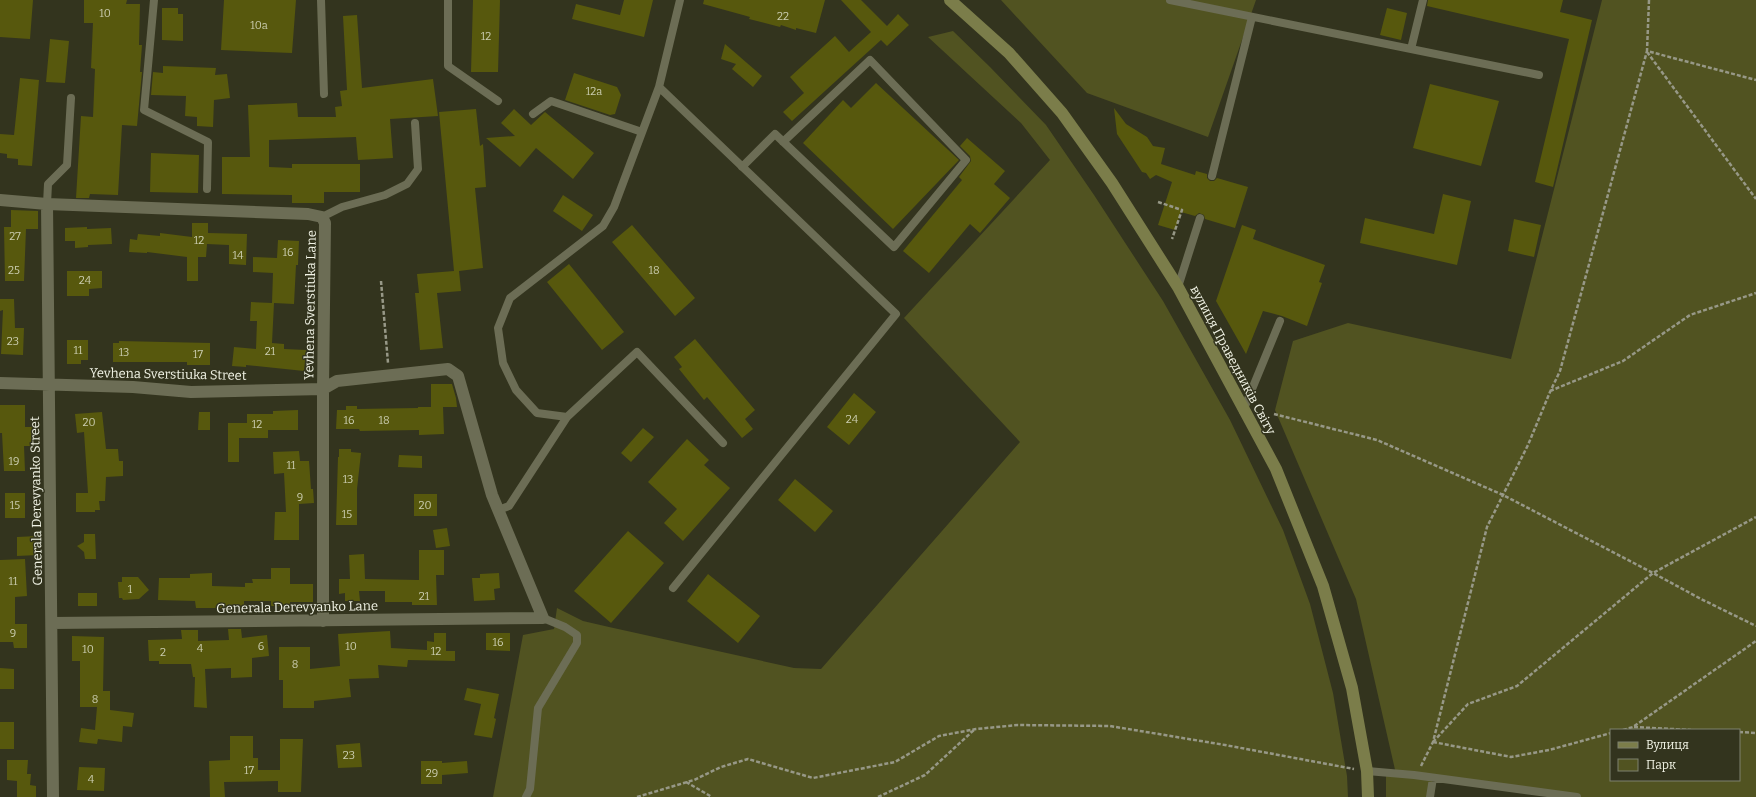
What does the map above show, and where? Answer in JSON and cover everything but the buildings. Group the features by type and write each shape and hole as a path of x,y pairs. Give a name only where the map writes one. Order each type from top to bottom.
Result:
{"main road":[{"name":"вулиця Праведників Світу","path":"950,0 1009,53 1062,113 1112,183 1178,287 1243,411 1276,470 1323,586 1352,688 1367,772 1368,797"}],"street":[{"name":"Yevhena Sverstiuka Lane","path":"0,200 47,204 308,214 322,217 325,224 323,389 324,621"},
{"name":"Generala Derevyanko Street","path":"47,204 52,623 52,797"},
{"name":"Yevhena Sverstiuka Street","path":"0,383 133,388 191,392 323,389 337,381 448,369 458,376 492,495 543,618"},
{"name":"Generala Derevyanko Lane","path":"52,623 543,618"}],"lane":[{"path":"154,0 144,110 208,142 207,189"},
{"path":"321,0 324,94"},
{"path":"448,0 448,66 498,101"},
{"path":"567,417 536,413 516,390 503,363 498,328 510,298 603,226 614,207 659,87 680,0"},
{"path":"1170,0 1539,75"},
{"path":"1411,49 1423,0"},
{"path":"1212,176 1252,16"},
{"path":"742,167 775,134 894,247 966,160 870,60 784,142"},
{"path":"659,87 896,314 673,588"},
{"path":"47,204 48,184 67,165 71,98"},
{"path":"533,114 551,101 642,132"},
{"path":"322,217 342,207 385,195 407,184 418,169 415,124"},
{"path":"1178,287 1200,218"},
{"path":"1243,411 1280,321"},
{"path":"498,510 509,506 567,417 637,352 723,443"},
{"path":"526,797 530,789 538,708 577,643 576,635 543,618"},
{"path":"1367,772 1414,775 1577,797"},
{"path":"1430,797 1433,778"}],"path":[{"path":"1414,775 1420,767 1433,742 1488,527 1528,445 1560,371 1647,51 1649,0"},
{"path":"1647,51 1756,80"},
{"path":"1647,51 1756,199"},
{"path":"1158,202 1182,210 1172,240"},
{"path":"381,281 389,376"},
{"path":"1550,392 1624,361 1690,315 1756,293"},
{"path":"1274,414 1377,440 1503,495 1700,599 1756,626"},
{"path":"1433,742 1468,704 1517,686 1653,573 1756,517"},
{"path":"1626,729 1633,727 1756,641"},
{"path":"637,797 686,782 721,767 748,759 813,778 895,762 939,736 976,729 1018,725 1110,726 1225,745 1367,772"},
{"path":"1633,727 1672,729"},
{"path":"878,797 925,775 976,729"},
{"path":"1740,732 1756,733"},
{"path":"1433,742 1511,757 1549,750 1610,733"},
{"path":"686,782 712,797"}],"green space":[{"path":"1001,0 1256,0 1208,137 1087,93"},
{"path":"1602,0 1756,0 1756,797 1577,797 1433,778 1430,797 1386,797 1386,773 1396,774 1356,599 1275,410 1293,341 1348,323 1511,359"},
{"path":"953,31 1046,125 1094,195 1163,301 1230,420 1283,530 1310,604 1333,693 1347,776 1348,797 493,797 523,635 554,629 557,608 583,621 794,668 821,669 1020,442 904,318 1050,160 1021,123 928,37"}]}
